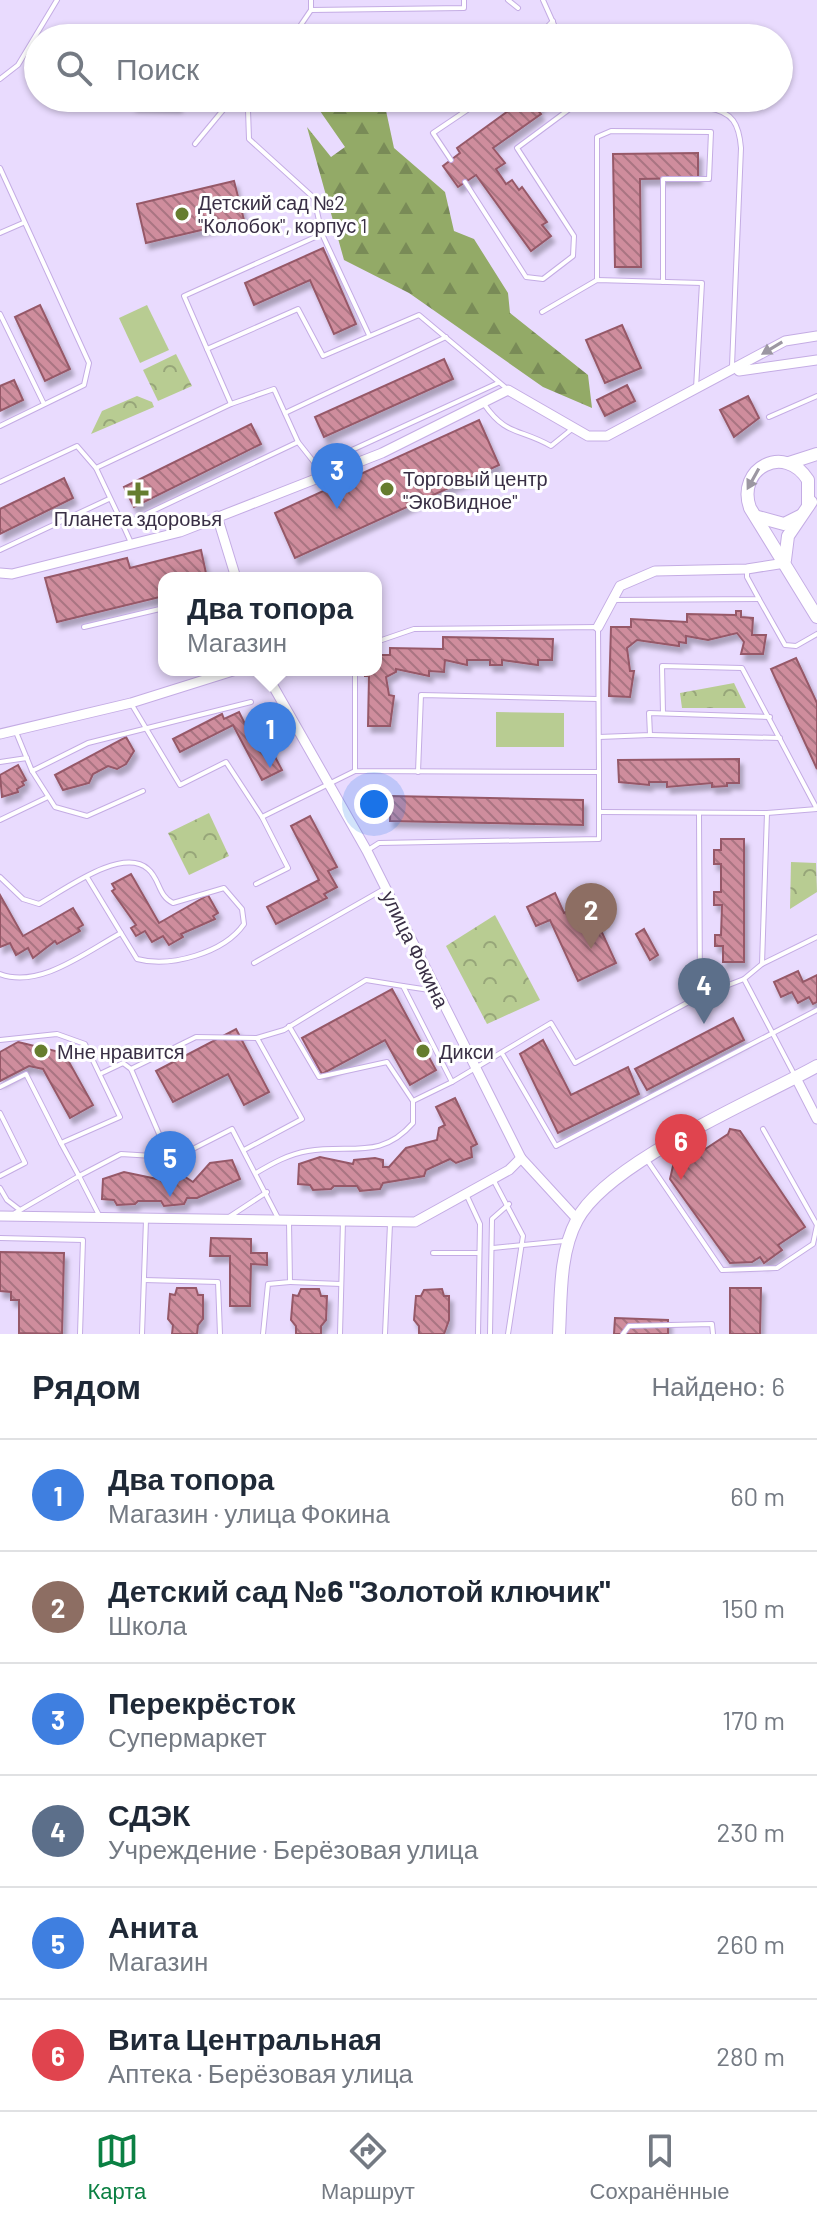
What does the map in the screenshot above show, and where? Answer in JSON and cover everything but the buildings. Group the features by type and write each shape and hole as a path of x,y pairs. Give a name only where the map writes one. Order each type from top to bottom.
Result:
{"street":[{"path":"0,573 12,574 180,532 382,453 508,390 588,436 607,436 732,373 785,341 817,336"},
{"path":"732,373 817,360"},
{"path":"817,454 789,463 770,462 754,472 746,489 755,516 817,617"},
{"path":"789,463 808,480 805,510"},
{"path":"785,563 788,536 817,494"},
{"path":"755,516 763,521 784,524 805,510"},
{"path":"217,516 234,572"},
{"path":"598,627 620,586 655,571 747,569 785,563"},
{"path":"0,734 131,703 217,676"},
{"name":"улица Фокина","path":"268,676 367,851 521,1158 577,1219"},
{"path":"559,1334 564,1265 577,1219 601,1191 645,1158 817,1066"},
{"path":"796,1078 817,1119"},
{"path":"5,1216 415,1222 509,1170 521,1158"}],"lane":[{"path":"43,24 57,0"},
{"path":"302,24 311,10 311,0"},
{"path":"311,10 464,8 464,0"},
{"path":"508,0 518,8"},
{"path":"543,0 555,24"},
{"path":"550,24 554,20"},
{"path":"0,79 18,65 24,55"},
{"path":"195,144 221,112"},
{"path":"248,112 249,139 314,198 322,234 369,335"},
{"path":"451,160 433,133 464,112"},
{"path":"465,182 526,277 543,279 573,256 574,236 517,148 566,112"},
{"path":"724,112 735,120 741,148 732,373"},
{"path":"597,280 597,137 611,131 711,132 709,179 663,179 663,282"},
{"path":"0,168 89,363 84,385 0,426"},
{"path":"0,233 24,223"},
{"path":"231,404 184,296 322,234"},
{"path":"542,312 597,280 702,283 696,391"},
{"path":"207,349 298,309 323,356 419,315 508,390"},
{"path":"0,314 44,404"},
{"path":"285,413 447,336"},
{"path":"96,468 231,404 274,389 298,442 317,466 498,383"},
{"path":"769,417 817,396"},
{"path":"484,404 498,425 530,435 551,446 574,427"},
{"path":"123,525 298,442"},
{"path":"0,482 77,446 96,468 132,545"},
{"path":"0,550 109,499"},
{"path":"747,569 747,577 785,645 796,646 817,634"},
{"path":"611,600 759,599"},
{"path":"84,627 158,609"},
{"path":"367,851 379,843 599,839 601,812 598,627 414,629 382,640"},
{"path":"601,812 699,814 817,809 742,668 662,666 663,713"},
{"path":"355,676 355,771"},
{"path":"417,773 421,695 598,699"},
{"path":"32,771 88,743 144,726 251,702"},
{"path":"131,703 180,785 226,762 262,817 288,868 256,884"},
{"path":"650,735 649,713 770,717"},
{"path":"16,732 32,771 55,807 87,816 143,791"},
{"path":"599,737 781,738"},
{"path":"0,762 27,758"},
{"path":"262,817 329,780 355,771 599,772"},
{"path":"0,820 48,797"},
{"path":"762,964 767,813"},
{"path":"699,814 700,996"},
{"path":"0,877 23,899 39,904 87,877 120,863 134,862 149,869 164,899 173,903 224,888 242,909 244,924 237,934 180,962 156,964 137,959 87,877"},
{"path":"254,963 386,888"},
{"path":"0,974 14,979 44,974 121,933"},
{"path":"413,1101 503,1055 551,1023 575,1063 700,996 744,979 762,964 817,937"},
{"path":"744,979 796,1078"},
{"path":"131,1069 196,1037 257,1038 289,1026 366,980 436,991"},
{"path":"403,986 452,1082"},
{"path":"503,1055 556,1146 817,1010"},
{"path":"256,1173 290,1154 364,1149 397,1141 413,1123 413,1101 387,1062 319,1077 289,1026"},
{"path":"0,1040 57,1034 85,1044 120,1117 61,1143"},
{"path":"244,1150 302,1119 257,1038"},
{"path":"100,1074 123,1063 131,1069 169,1157"},
{"path":"0,1087 26,1074 100,1218"},
{"path":"0,1113 25,1163 0,1176"},
{"path":"5,1216 121,1154 177,1157 232,1129 284,1220 290,1282"},
{"path":"645,1158 722,1270 777,1268 813,1244 817,1225 763,1129"},
{"path":"493,1179 509,1204 523,1236 508,1334"},
{"path":"0,1188 7,1200 20,1210"},
{"path":"225,1219 267,1192"},
{"path":"466,1194 480,1224 478,1334"},
{"path":"490,1334 492,1219 509,1204"},
{"path":"142,1334 146,1218"},
{"path":"340,1334 343,1221"},
{"path":"385,1334 390,1221"},
{"path":"0,1238 83,1240 80,1334"},
{"path":"493,1248 571,1241"},
{"path":"433,1253 479,1253"},
{"path":"144,1280 218,1282 220,1334"},
{"path":"263,1334 268,1284 341,1284"},
{"path":"623,1334 629,1326 712,1324 713,1334"}],"green space":[{"path":"321,112 386,112 394,148 445,192 454,231 474,239 508,293 510,313 588,375 592,408 543,387 409,293 344,260 307,127 331,157 345,147"},
{"path":"147,305 169,350 140,363 119,318"},
{"path":"176,354 192,386 158,401 143,370"},
{"path":"137,396 152,402 154,407 91,434 102,411"},
{"path":"734,683 746,708 682,708 680,693"},
{"path":"496,712 564,713 564,747 496,747"},
{"path":"209,813 229,856 189,875 168,833"},
{"path":"791,862 816,863 817,892 790,909"},
{"path":"495,915 540,1000 487,1024 446,946"}],"place":[{"name":"Детский сад №2 \"Колобок\", корпус 1","path":"182,214"},
{"name":"Торговый центр \"ЭкоВидное\"","path":"387,489"},
{"name":"Планета здоровья","path":"138,493"},
{"name":"Перекрёсток","path":"337,509"},
{"name":"Два топора","path":"270,768"},
{"name":"Детский сад №6 \"Золотой ключик\"","path":"591,949"},
{"name":"СДЭК","path":"704,1024"},
{"name":"Мне нравится","path":"41,1051"},
{"name":"Дикси","path":"423,1051"},
{"name":"Вита Центральная","path":"681,1180"},
{"name":"Анита","path":"170,1197"}]}
